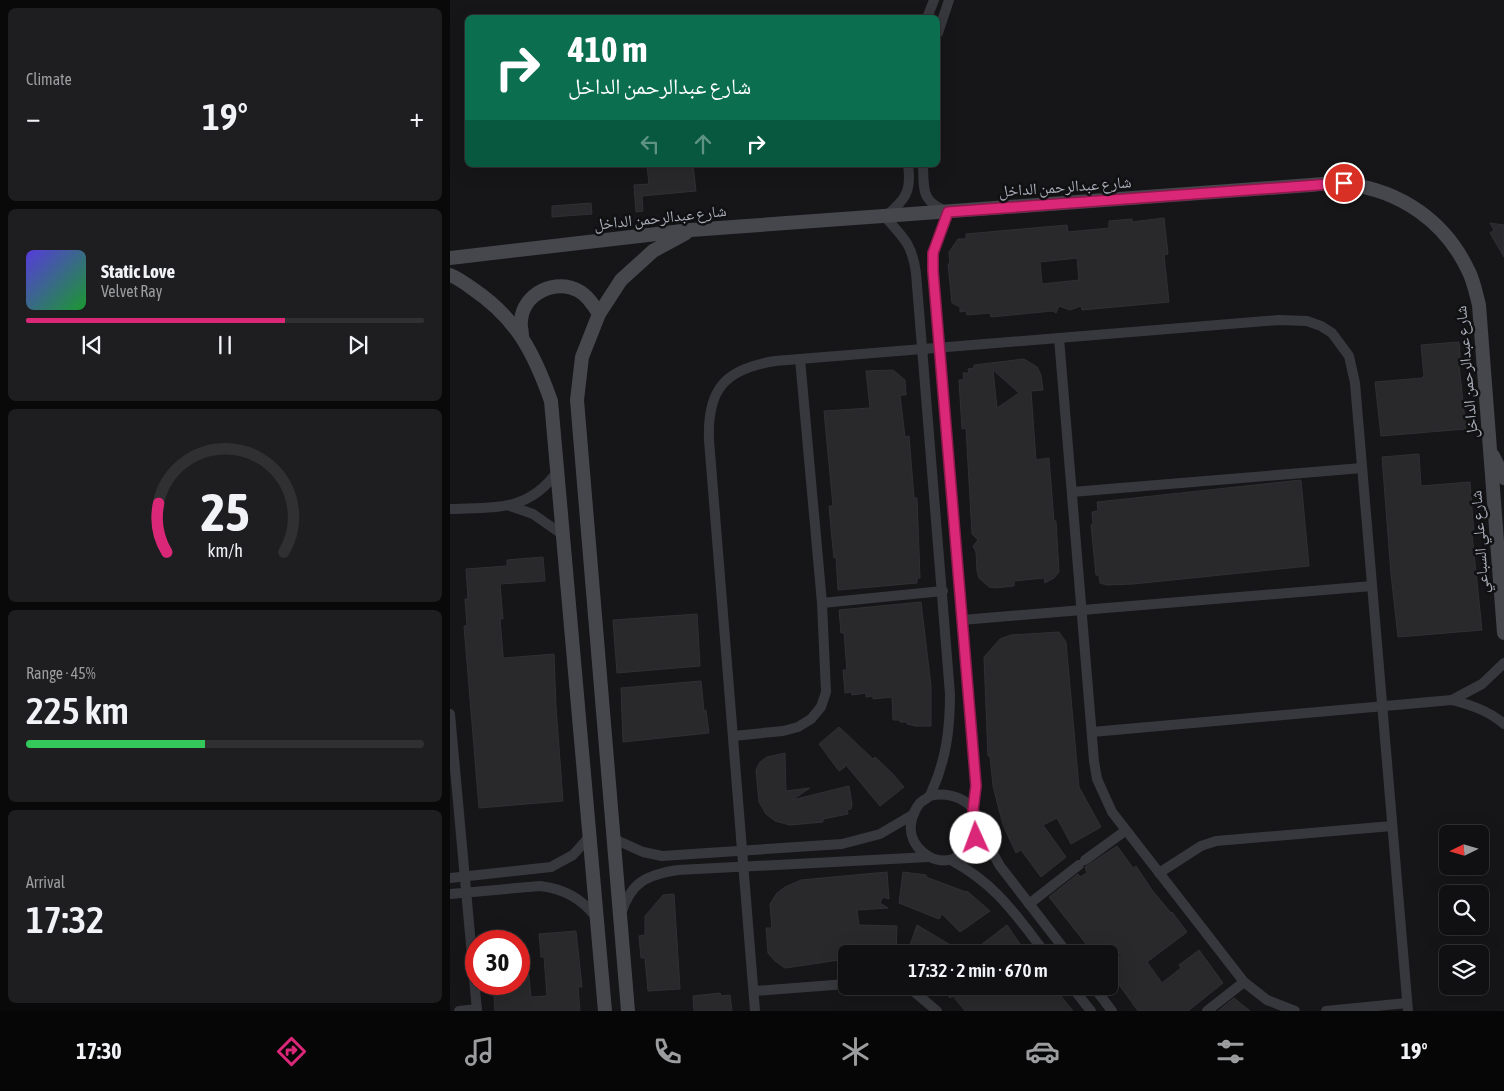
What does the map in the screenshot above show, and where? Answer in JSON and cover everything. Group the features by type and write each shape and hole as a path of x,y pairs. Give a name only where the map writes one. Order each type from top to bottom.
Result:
{"street":[{"path":"928,15 934,0"},
{"path":"940,27 949,0"},
{"path":"908,167 909,191 898,206 885,217 907,241 913,256 943,591 950,720 942,763 930,796"},
{"path":"923,167 924,190 927,199 935,207 948,212 933,253 976,786 973,810"},
{"name":"شارع عبدالرحمن الداخل","path":"450,258 691,230 1344,183 1376,189 1406,202 1432,220 1454,245 1470,274 1480,305 1490,448"},
{"path":"613,1011 628,1010 577,400 582,357 599,314 621,280 653,251 691,230"},
{"path":"450,275 488,299 522,336 537,363 551,401 605,1011"},
{"path":"522,336 521,320 525,306 536,294 550,287 565,286 580,291 599,314"},
{"path":"756,1011 708,422 721,384 728,378 755,364 1279,320 1307,321 1321,326 1332,333 1349,356 1355,383 1408,1007 1326,1011"},
{"path":"1059,338 1092,732 1098,779 1112,812 1125,831 1244,982 1266,1000 1295,1011"},
{"path":"733,736 783,731 798,727 811,719 821,707 826,692 827,677 822,603 800,359"},
{"path":"1490,448 1504,478"},
{"name":"شارع علي السباعي","path":"1490,448 1504,633"},
{"path":"1072,492 1362,468"},
{"path":"450,509 510,506 532,497 557,472"},
{"path":"510,506 544,520 563,535"},
{"path":"962,620 1372,586"},
{"path":"822,603 943,591"},
{"path":"1452,700 1482,684 1504,663"},
{"path":"1092,732 1452,700 1469,704 1485,711 1504,724"},
{"path":"450,714 477,1010 458,1011"},
{"path":"929,857 919,849 913,838 911,826 914,814 920,803 930,796 942,793 954,795 965,800 973,810 978,827 1000,866 1061,945"},
{"path":"614,839 643,852 662,856 842,844 880,834 914,814"},
{"path":"1159,874 1201,846 1216,841 1392,826"},
{"path":"620,918 631,891 644,879 657,873 744,866 929,857 951,860 961,856 970,848 976,838 978,827"},
{"path":"1029,904 1125,831"},
{"path":"450,878 551,867 573,856 590,836"},
{"path":"951,860 986,882 1002,896 1039,945"},
{"path":"450,894 540,886 553,888 577,898 596,917"},
{"path":"1207,1011 1244,982"},
{"path":"754,991 838,985"},
{"path":"918,995 937,1011"},
{"path":"1079,995 1091,1011"},
{"path":"1100,995 1112,1011"}],"building":[{"path":"647,167 693,167 696,191 642,196 643,211 636,212 634,185 649,184"},
{"path":"591,203 592,214 552,217 552,206"},
{"path":"1164,218 1168,254 1164,255 1169,302 1082,310 1081,306 1070,310 1059,306 1056,313 1053,311 991,317 990,313 967,315 966,311 960,312 960,307 952,303 948,264 950,264 949,252 958,239 966,239 966,234 1067,225 1068,232 1109,228 1109,221 1132,219 1132,222","holes":["1077,258 1079,280 1042,284 1040,262"]},
{"path":"1490,223 1504,225 1504,257 1490,233 1494,230"},
{"path":"1459,342 1461,365 1459,365 1466,429 1381,436 1375,382 1422,378 1424,376 1421,345"},
{"path":"1024,359 1037,367 1041,375 1043,390 1031,391 1036,460 1049,458 1059,572 1054,578 1045,583 1044,578 1014,581 1014,586 995,588 989,587 979,578 976,552 973,546 978,540 972,534 966,428 962,429 959,380 964,380 963,373 969,373 968,369 974,368 974,365","holes":["993,370 1019,393 997,408"]},
{"path":"893,370 905,380 906,395 900,395 905,437 909,436 914,498 917,498 920,578 917,578 917,583 838,590 836,557 834,558 829,506 833,506 824,411 870,408 866,371"},
{"path":"1419,454 1421,486 1470,482 1474,534 1472,534 1482,630 1398,637 1382,457"},
{"path":"1301,480 1309,566 1133,584 1107,585 1100,583 1099,575 1096,575 1091,525 1093,524 1092,512 1098,511 1097,502"},
{"path":"543,557 545,581 500,584 503,619 500,619 504,658 554,654 563,801 479,808 464,626 467,626 465,599 468,599 466,569 507,566 507,560"},
{"path":"921,602 931,686 931,726 916,726 907,724 907,722 900,722 900,720 893,720 892,697 873,699 873,696 866,697 866,693 852,695 851,692 845,693 843,670 847,670 844,633 841,633 839,610"},
{"path":"697,614 700,666 617,673 613,620"},
{"path":"1059,632 1066,642 1079,787 1101,827 1071,844 1057,818 1043,825 1066,857 1041,877 1021,850 1016,853 1003,825 993,786 990,756 988,756 984,657 1000,639 1011,635"},
{"path":"701,681 704,711 706,710 709,733 623,742 621,688"},
{"path":"839,727 873,759 875,757 904,787 880,806 845,764 845,767 839,771 819,744"},
{"path":"785,753 786,791 810,788 792,800 849,786 852,804 851,809 847,810 848,814 823,819 823,822 790,825 775,821 766,814 759,802 756,770 760,762 767,757"},
{"path":"1117,846 1133,868 1136,866 1152,890 1187,932 1147,962 1162,983 1181,968 1179,965 1199,950 1223,983 1188,1011 1138,1011 1118,983 1118,958 1123,954 1118,954 1118,945 1087,945 1049,897 1078,874 1080,877 1087,873 1085,867"},
{"path":"887,872 889,899 883,897 880,903 888,908 857,910 859,925 897,926 896,945 838,945 838,960 785,968 768,953 766,928 772,928 770,904 777,893 801,880"},
{"path":"903,872 926,875 926,877 967,891 990,911 960,932 942,914 939,919 899,903"},
{"path":"674,894 680,989 648,991 645,958 641,958 639,936 645,935 645,916 663,895"},
{"path":"917,925 949,944 948,945 910,945"},
{"path":"1007,925 1021,945 981,945"},
{"path":"576,931 582,987 578,987 580,1011 495,1011 494,995 530,995 530,987 531,997 547,996 544,957 541,957 539,934"},
{"path":"720,993 721,996 730,995 732,1011 694,1011 693,996"},
{"path":"948,995 1060,995 1073,1011 965,1011 953,996 950,998"},
{"path":"1234,998 1250,1011 1218,1011"}],"route":[{"path":"976,838 978,827 977,818 973,810 976,786 933,271 933,253 948,212 1344,183"}]}
